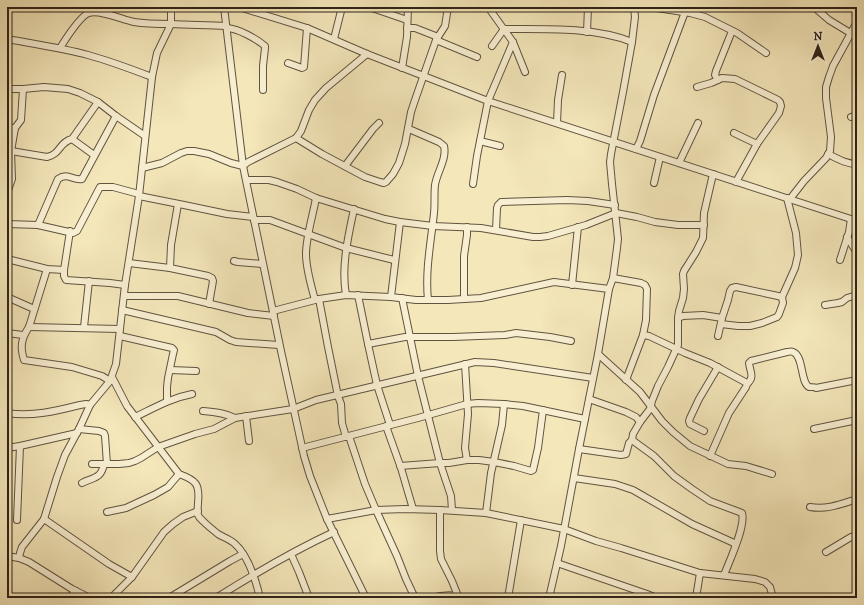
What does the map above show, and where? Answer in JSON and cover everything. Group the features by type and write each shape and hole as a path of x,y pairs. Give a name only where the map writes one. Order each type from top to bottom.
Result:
{"street":[{"path":"20,558 22,547 44,519 65,455 90,405 111,379 116,364 125,285 139,195 152,77 157,53 171,24 171,7"},
{"path":"224,7 244,166 262,264 302,448 310,476 327,519 366,598"},
{"path":"239,7 251,9 307,28 367,54 488,101 854,220 840,260"},
{"path":"334,39 342,7"},
{"path":"370,7 407,20"},
{"path":"402,68 405,50 408,7"},
{"path":"296,138 365,177 384,183 386,182 399,164 409,129 411,112 437,39 445,26 448,7"},
{"path":"488,7 513,42 525,72"},
{"path":"587,32 588,7"},
{"path":"549,598 562,546 609,289 613,278 618,239 610,162 612,141 632,42 635,17 634,7"},
{"path":"650,7 705,16 743,37 766,53"},
{"path":"814,7 829,20 857,36"},
{"path":"60,48 77,24 89,12 96,12 147,24 227,27 244,33 265,46 263,90"},
{"path":"636,149 640,141 654,95 685,12"},
{"path":"789,198 828,154 831,137 826,87 833,66 857,22"},
{"path":"288,63 302,68 304,67 307,28"},
{"path":"407,28 415,28 477,57"},
{"path":"504,29 546,29 587,32 616,37 632,42"},
{"path":"492,46 504,29"},
{"path":"718,80 715,75 716,71 732,31"},
{"path":"7,39 60,48 106,60 152,77"},
{"path":"473,184 488,101 513,42"},
{"path":"244,166 248,162 296,138 301,131 309,110 315,100 326,88 367,54"},
{"path":"556,123 562,75"},
{"path":"697,87 722,78 735,79 780,102 781,106 779,113 757,144 736,182"},
{"path":"7,89 44,87 80,93 98,102 145,136"},
{"path":"7,193 12,179 10,174 11,151 15,128 21,120 23,89"},
{"path":"11,151 47,158 55,154 66,141 72,139 98,102"},
{"path":"38,224 58,179 67,176 79,180 82,179 116,116"},
{"path":"345,166 379,123"},
{"path":"679,163 698,123"},
{"path":"7,128 15,128"},
{"path":"409,129 439,142 444,146 444,154 435,185 435,211 427,273 428,300"},
{"path":"734,133 757,144"},
{"path":"72,139 94,155"},
{"path":"480,141 500,146"},
{"path":"142,168 162,163 180,153 194,150 244,166"},
{"path":"828,154 850,164 857,164"},
{"path":"654,183 660,157"},
{"path":"579,449 627,453 628,443 632,440 632,434 650,409 658,386 677,350 679,339 678,318 684,289 683,274 703,238 704,212 713,174"},
{"path":"247,180 269,180 297,189 316,198 385,219 400,222 433,226 482,228 540,238 586,225 616,213 655,222 678,225 704,225"},
{"path":"7,224 38,224 73,233 77,231 100,187 105,186 178,204 227,214 270,220 346,248 394,260"},
{"path":"316,198 306,254 307,267 317,300 341,405 343,428 348,437 376,510 415,598"},
{"path":"678,318 703,315 738,326 750,326 777,317 783,303 782,297 795,268 798,255 796,233 789,198"},
{"path":"496,230 497,208 498,204 501,202 567,200 615,205"},
{"path":"170,268 171,245 178,204"},
{"path":"346,295 344,280 346,248 354,209"},
{"path":"391,297 394,260 400,222"},
{"path":"464,299 464,256 467,227"},
{"path":"572,285 578,227"},
{"path":"70,231 64,270 66,280 125,285"},
{"path":"847,237 857,253"},
{"path":"7,259 47,269 64,270"},
{"path":"234,261 262,264"},
{"path":"129,263 170,268 212,278 213,281 209,304"},
{"path":"47,269 29,327 23,335 22,347 24,360 72,367 111,379 127,406 179,474 194,481 198,487 199,494 199,517 208,526 233,542 238,547 254,574 260,598"},
{"path":"613,278 641,283 645,285 647,289 646,320 643,335 626,380"},
{"path":"84,327 88,282"},
{"path":"124,296 178,296 248,314 273,313 317,300 346,295 428,300 481,298 554,282 609,289"},
{"path":"718,336 721,321 732,288 736,287 782,297"},
{"path":"358,295 377,385 413,509"},
{"path":"825,304 842,302 847,298 857,295"},
{"path":"7,297 34,309"},
{"path":"402,298 418,376 440,463 451,496 452,510"},
{"path":"122,310 216,332 236,342 279,345"},
{"path":"29,327 84,327 120,329"},
{"path":"7,333 23,335"},
{"path":"368,344 409,337 453,337 505,335 516,333 570,341"},
{"path":"643,335 649,336 677,350 710,362 746,382 747,384"},
{"path":"120,336 172,348 174,350 167,387 167,401"},
{"path":"710,456 729,413 751,379 749,366 751,361 792,352 798,357 805,381 810,387 816,388 857,380"},
{"path":"598,354 640,392 662,421 690,446 728,464 746,466 772,474"},
{"path":"92,464 135,462 158,447 214,429 235,418 293,409 316,400 338,396 377,385 475,362 484,362 593,378"},
{"path":"465,364 468,422 465,448 467,460"},
{"path":"704,431 690,424 690,418 699,399 718,367"},
{"path":"170,370 196,371"},
{"path":"135,417 167,401 192,394"},
{"path":"589,399 626,412 636,417 640,422"},
{"path":"302,448 348,437 467,404 504,404 543,410 585,419"},
{"path":"486,513 491,473 502,425 504,404"},
{"path":"7,413 16,415 37,414 80,405 90,405"},
{"path":"400,466 479,460 514,466 532,471 537,455 543,410"},
{"path":"203,411 221,412 235,418"},
{"path":"246,416 249,441"},
{"path":"814,429 857,420"},
{"path":"7,448 78,431 99,431 105,436 105,464 101,474 82,483"},
{"path":"632,440 654,456 674,476 692,490 710,501 742,513 743,517 738,538 724,575"},
{"path":"18,520 20,446"},
{"path":"107,512 126,508 154,495 168,487 179,474"},
{"path":"574,478 615,484 633,490 692,524 734,543 735,545"},
{"path":"810,507 826,508 857,499"},
{"path":"327,519 376,510 452,510 486,513 564,529 596,542 621,548 700,573 756,579 765,582 770,587 773,598"},
{"path":"440,510 441,559 458,596"},
{"path":"114,597 132,577 164,532 183,517 198,511"},
{"path":"44,519 109,564 132,577"},
{"path":"508,598 521,520"},
{"path":"216,598 254,574 334,532"},
{"path":"826,552 857,535"},
{"path":"169,598 243,554"},
{"path":"290,554 309,598"},
{"path":"7,556 20,558 28,562 90,598"},
{"path":"557,563 655,598"},
{"path":"696,598 700,573"},
{"path":"69,598 76,591"},
{"path":"431,598 448,596 458,596 464,598"}]}
